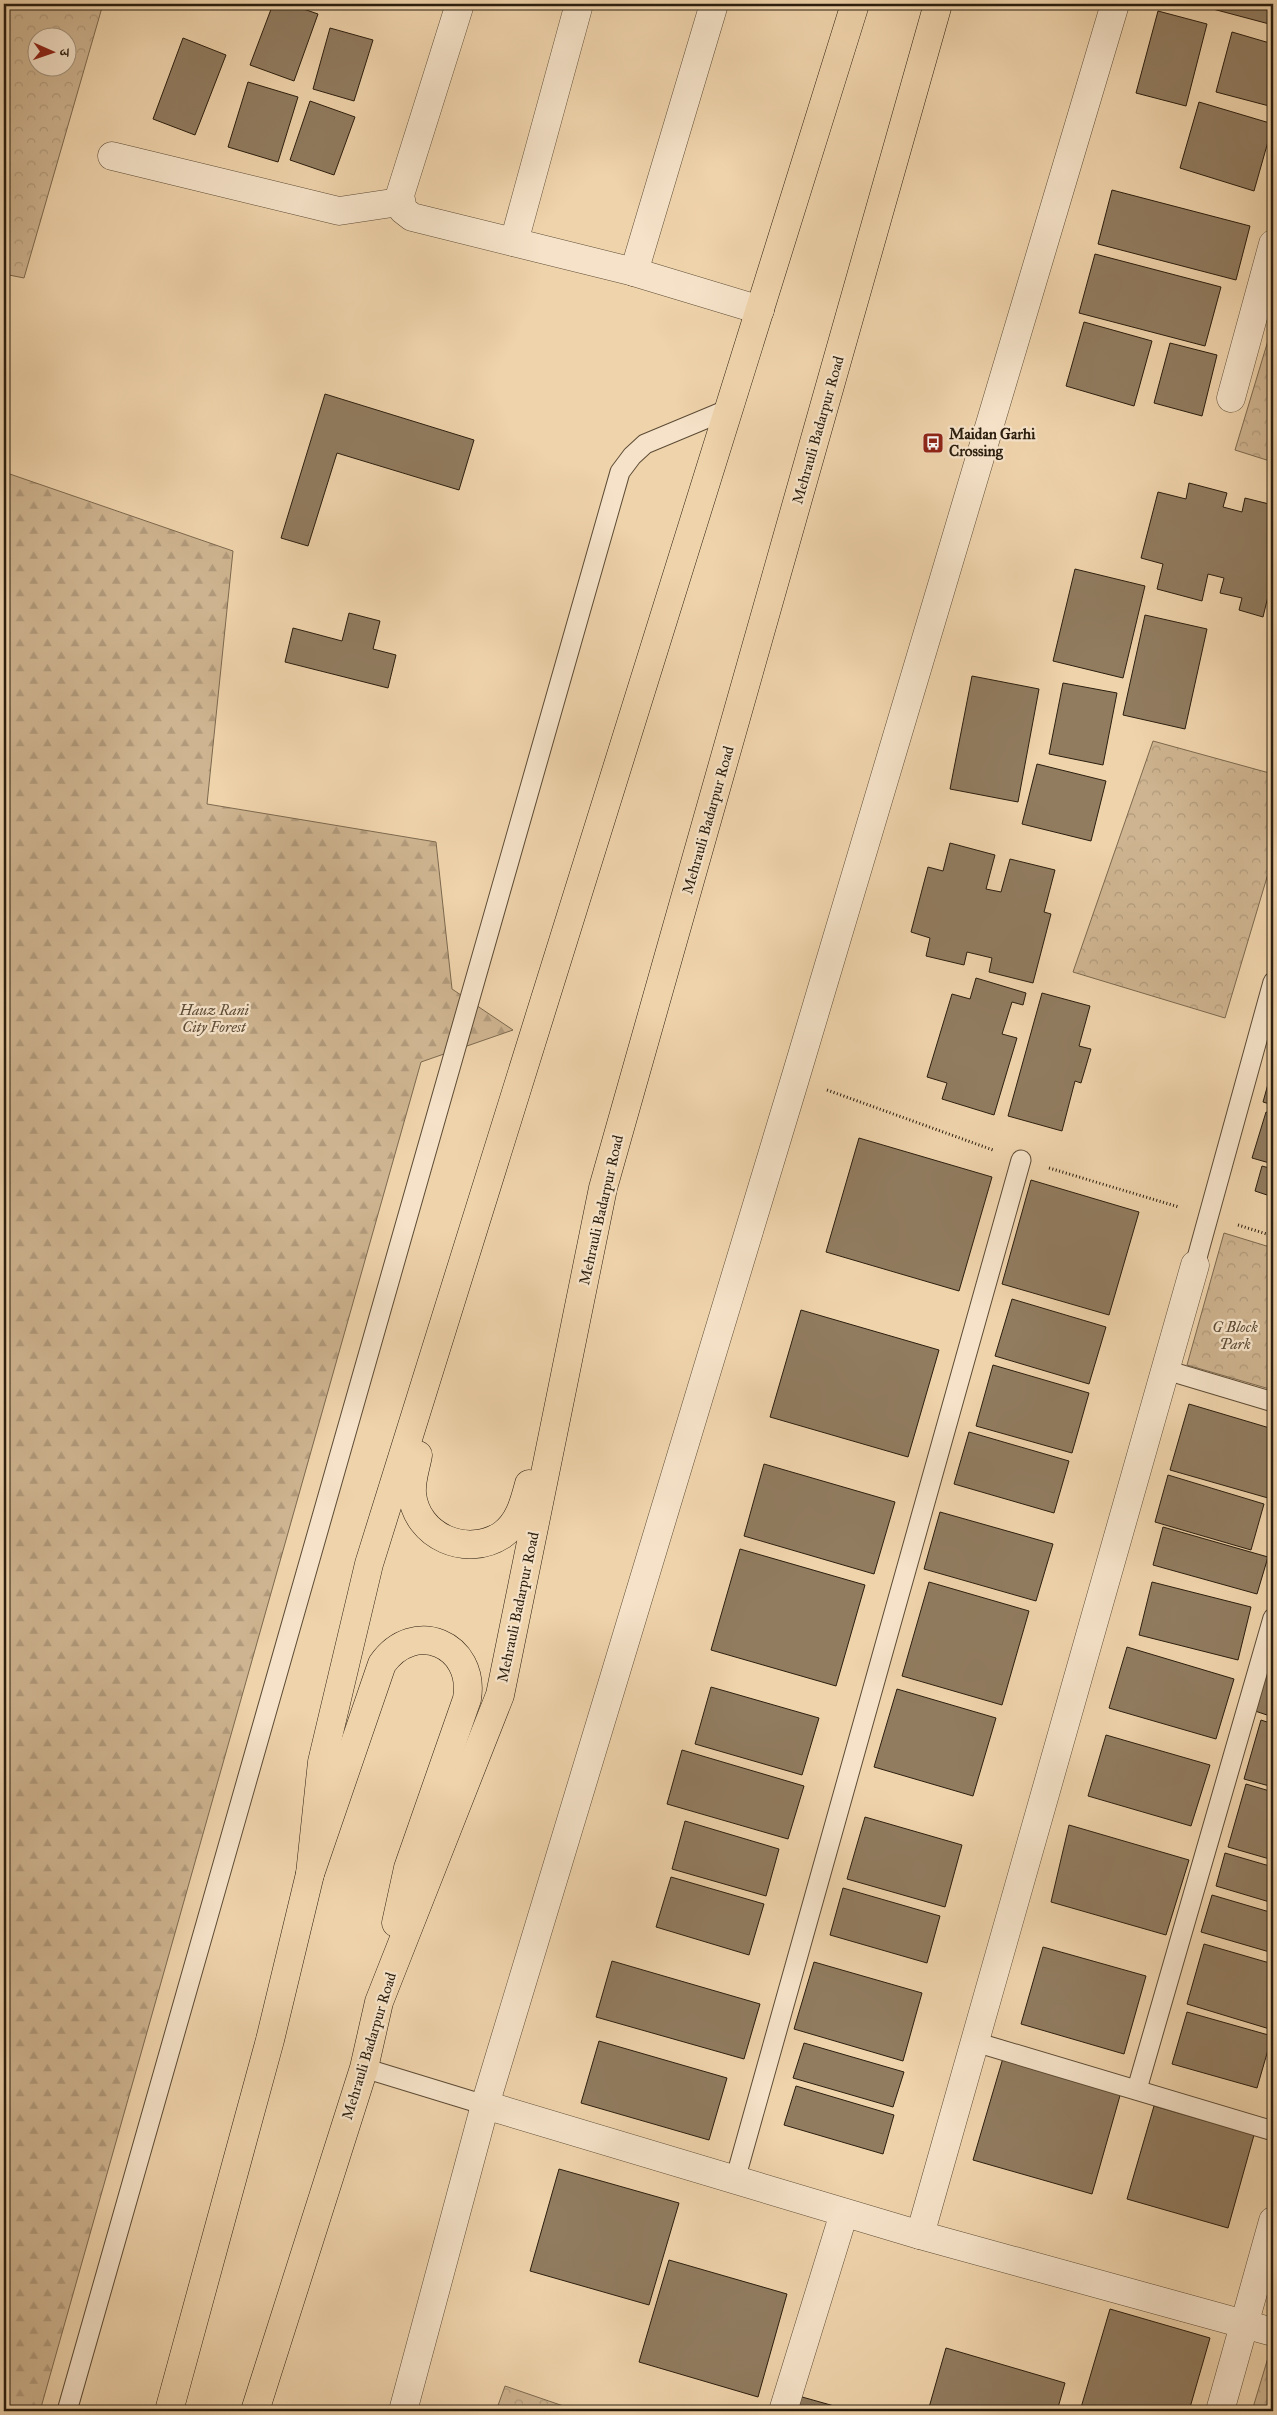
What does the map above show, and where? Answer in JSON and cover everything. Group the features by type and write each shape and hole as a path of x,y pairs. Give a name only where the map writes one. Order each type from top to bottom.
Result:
{"main road":[{"path":"310,1874 322,1762 369,1564 855,4"},
{"name":"Mehrauli Badarpur Road","path":"255,2411 364,2068 379,2002 500,1695 604,1188 938,4"},
{"path":"461,1271 414,1476 412,1493 416,1510 432,1531 438,1536 454,1543 471,1546 488,1542 504,1534 515,1522 523,1506 604,1188"},
{"path":"169,2411 270,2040 310,1874 382,1664 397,1647 418,1640 440,1643 450,1648 458,1656 468,1676 467,1698 408,1868 379,2002"}],"street":[{"path":"460,4 400,195 403,210 412,217 634,272 760,310"},
{"path":"514,242 579,4"},
{"path":"634,272 714,4"},
{"path":"403,2411 485,2105 795,1079 1115,4"},
{"path":"112,156 339,212 400,202"},
{"path":"1231,398 1273,244"},
{"path":"920,2235 1195,1265"},
{"path":"485,2105 920,2235 1273,2332"},
{"path":"783,2411 844,2213"},
{"path":"1220,2411 1273,2222"}],"lane":[{"path":"67,2411 620,472 632,456 645,444 729,409"},
{"path":"1195,1265 1273,982"},
{"path":"735,2180 1021,1160"},
{"path":"1166,1370 1273,1402"},
{"path":"1137,2089 1273,1618"},
{"path":"975,2042 1273,2131"},
{"path":"364,2068 485,2105"}],"path":[{"path":"795,1079 1021,1160 1150,1198"}],"green space":[{"path":"4,4 103,4 24,278 4,274"},
{"path":"1273,324 1273,462 1235,450"},
{"name":"Hauz Rani City Forest","path":"4,472 233,551 207,804 436,842 452,989 513,1030 421,1062 40,2411 4,2411"},
{"path":"1153,741 1273,774 1273,857 1225,1018 1073,972"},
{"name":"G Block Park","path":"1224,1233 1273,1248 1273,1390 1187,1365"},
{"path":"1273,2341 1273,2411 1252,2411"},
{"path":"505,2386 578,2411 496,2411"}],"building":[{"path":"273,4 289,4 318,14 294,81 250,65"},
{"path":"1194,4 1273,4 1273,25"},
{"path":"1158,11 1207,24 1186,106 1136,93"},
{"path":"330,28 373,40 354,101 313,89"},
{"path":"1232,32 1273,44 1273,107 1216,92"},
{"path":"183,38 226,55 195,135 153,119"},
{"path":"248,82 298,97 278,162 228,147"},
{"path":"310,101 355,117 334,175 290,160"},
{"path":"1199,102 1273,124 1254,191 1180,168"},
{"path":"1112,190 1250,226 1236,280 1098,244"},
{"path":"1095,254 1221,287 1205,346 1079,313"},
{"path":"1084,322 1152,341 1134,406 1066,386"},
{"path":"1170,343 1217,355 1202,416 1154,403"},
{"path":"325,394 474,440 459,490 337,453 308,546 281,538"},
{"path":"1189,483 1227,493 1223,507 1242,512 1245,498 1273,505 1273,589 1270,588 1263,617 1239,610 1242,598 1220,593 1224,578 1208,574 1202,601 1157,589 1163,564 1141,558 1158,492 1186,499"},
{"path":"1075,569 1145,586 1123,678 1053,661"},
{"path":"349,613 380,621 373,649 396,655 388,688 285,662 293,628 342,641"},
{"path":"1145,615 1207,629 1185,729 1123,715"},
{"path":"972,676 1039,689 1018,802 950,789"},
{"path":"1063,683 1117,693 1103,765 1049,754"},
{"path":"1037,764 1106,781 1091,841 1022,824"},
{"path":"950,843 995,855 986,889 1001,892 1010,859 1055,870 1044,912 1051,914 1033,983 989,972 992,958 967,952 964,965 926,956 930,938 911,932 928,867 943,871"},
{"path":"976,978 1026,993 1023,1005 1012,1002 1002,1034 1017,1038 994,1115 942,1099 947,1083 927,1077 952,994 970,999"},
{"path":"1042,993 1090,1006 1079,1046 1091,1049 1081,1083 1075,1081 1062,1131 1008,1116"},
{"path":"1273,1066 1273,1105 1263,1102"},
{"path":"1266,1112 1273,1114 1273,1164 1252,1158"},
{"path":"859,1138 992,1177 959,1291 826,1252"},
{"path":"1262,1166 1273,1169 1273,1197 1255,1191"},
{"path":"1031,1180 1139,1212 1109,1315 1002,1284"},
{"path":"1012,1299 1106,1327 1089,1384 995,1356"},
{"path":"801,1310 939,1350 908,1457 770,1417"},
{"path":"993,1365 1089,1393 1072,1453 976,1426"},
{"path":"1189,1404 1273,1429 1273,1479 1268,1498 1170,1470"},
{"path":"969,1432 1069,1461 1054,1513 954,1484"},
{"path":"764,1464 895,1502 874,1574 744,1536"},
{"path":"1168,1475 1264,1504 1251,1550 1155,1522"},
{"path":"940,1512 1053,1544 1036,1601 924,1569"},
{"path":"1163,1527 1268,1557 1257,1594 1153,1565"},
{"path":"740,1549 865,1585 836,1686 711,1650"},
{"path":"929,1582 1029,1611 1002,1705 902,1676"},
{"path":"1152,1582 1251,1607 1238,1660 1139,1635"},
{"path":"1127,1647 1234,1679 1216,1739 1109,1708"},
{"path":"1273,1649 1273,1717 1255,1711"},
{"path":"711,1687 819,1718 802,1775 695,1744"},
{"path":"897,1689 996,1718 973,1796 874,1767"},
{"path":"1261,1720 1273,1724 1273,1787 1244,1779"},
{"path":"1106,1735 1210,1765 1191,1826 1088,1796"},
{"path":"682,1750 804,1786 788,1839 667,1804"},
{"path":"1246,1784 1273,1792 1273,1860 1228,1847"},
{"path":"865,1817 962,1845 945,1907 847,1879"},
{"path":"685,1821 779,1849 766,1896 672,1869"},
{"path":"1069,1825 1189,1860 1166,1935 1051,1902"},
{"path":"1225,1853 1273,1867 1273,1903 1216,1886"},
{"path":"671,1877 764,1904 749,1955 656,1927"},
{"path":"843,1888 940,1916 927,1963 830,1935"},
{"path":"1212,1895 1273,1913 1273,1953 1201,1932"},
{"path":"1204,1944 1273,1964 1273,2030 1187,2004"},
{"path":"1043,1947 1146,1976 1124,2054 1021,2024"},
{"path":"612,1961 760,2004 744,2059 596,2017"},
{"path":"814,1962 922,1993 903,2061 794,2029"},
{"path":"1187,2012 1272,2036 1257,2088 1172,2064"},
{"path":"599,2041 727,2078 709,2140 581,2103"},
{"path":"804,2043 904,2072 893,2107 793,2078"},
{"path":"1003,2058 1121,2092 1092,2194 973,2160"},
{"path":"796,2086 894,2115 883,2154 784,2125"},
{"path":"1154,2106 1254,2135 1228,2228 1127,2199"},
{"path":"559,2169 679,2203 649,2305 530,2271"},
{"path":"669,2260 787,2294 758,2397 639,2362"},
{"path":"1110,2309 1210,2338 1189,2411 1080,2411"},
{"path":"946,2348 1065,2383 1057,2411 928,2411"},
{"path":"795,2395 852,2411 790,2411"}],"place":[{"name":"Maidan Garhi Crossing","path":"933,443"}]}
